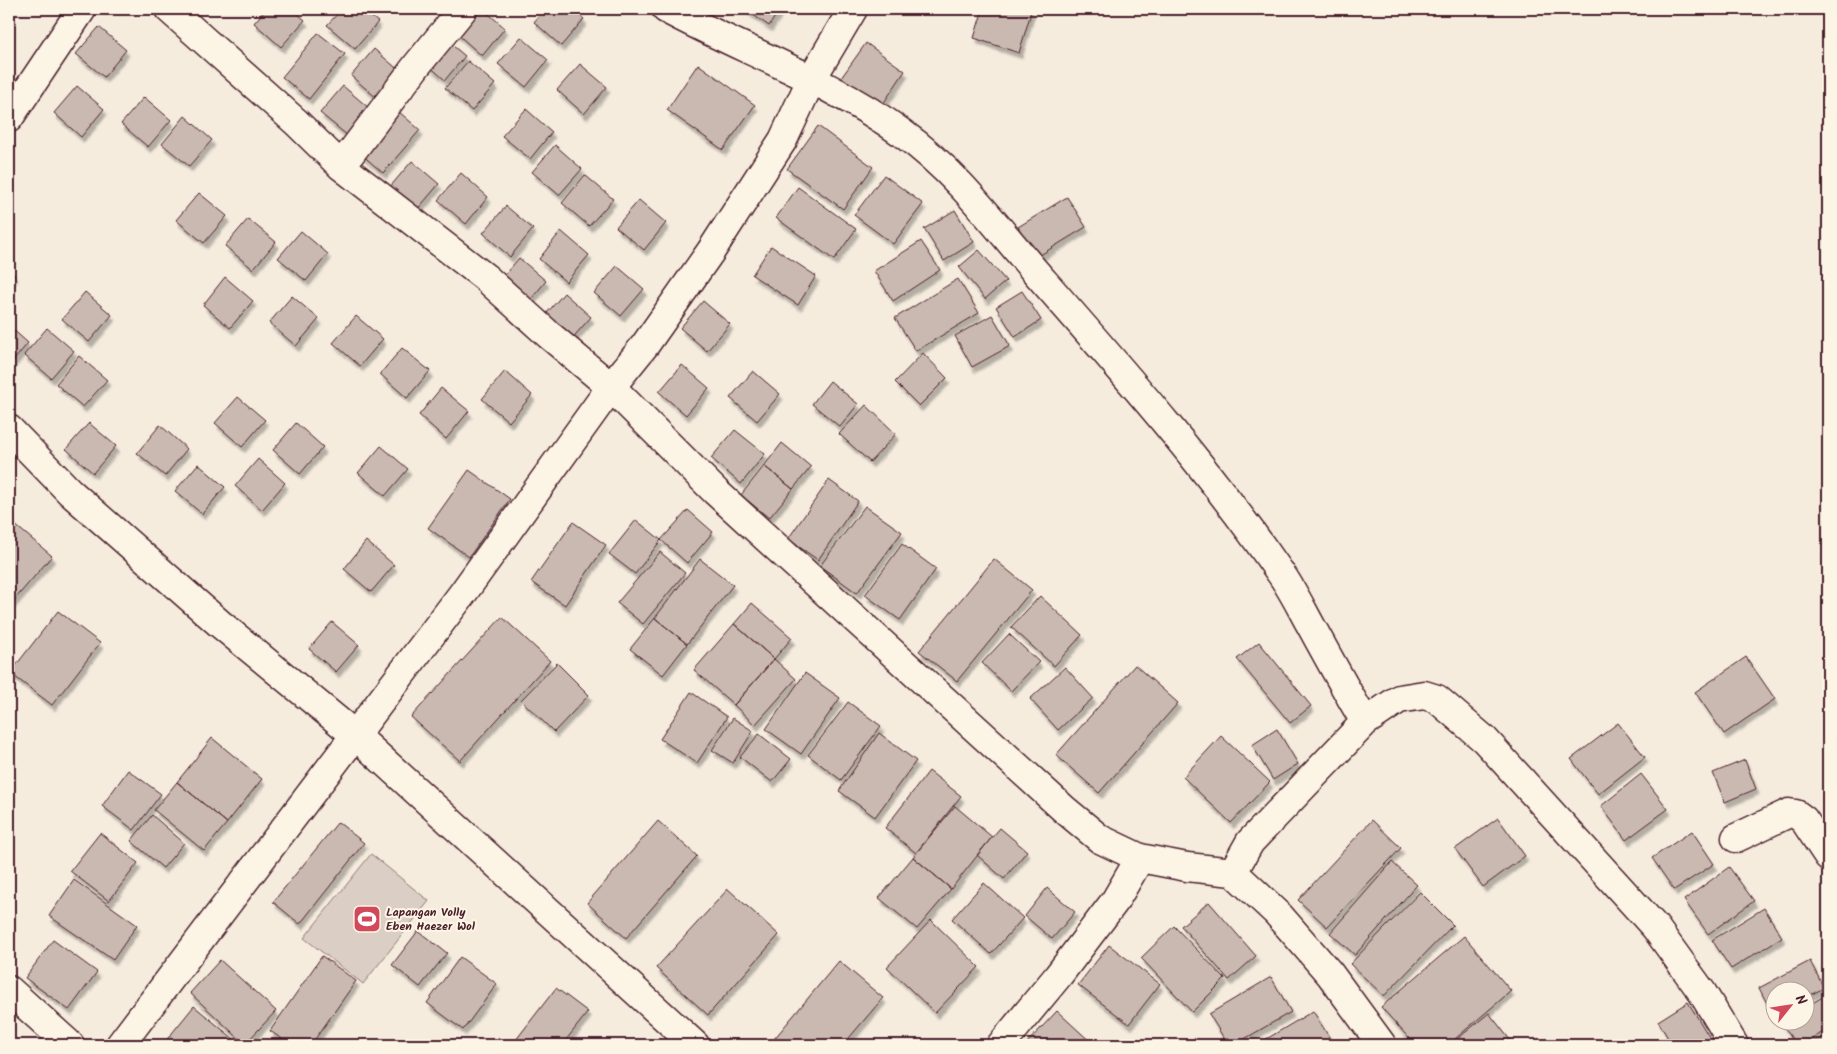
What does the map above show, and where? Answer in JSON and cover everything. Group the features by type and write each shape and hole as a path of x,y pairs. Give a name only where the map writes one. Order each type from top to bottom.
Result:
{"street":[{"path":"9,118 82,9"},
{"path":"169,9 296,122 341,166 486,278 611,388 716,492 1100,839 1140,858 1187,867 1233,872 1277,913 1324,967 1382,1045"},
{"path":"341,166 417,65 463,9"},
{"path":"666,9 709,32 812,78 902,132 943,166 985,211 1032,268 1098,341 1235,510 1281,573 1365,722"},
{"path":"120,1045 463,593 611,388 662,322 783,140 812,78 854,9"},
{"path":"9,430 70,492 219,623 355,735 696,1045"},
{"path":"1233,872 1250,842 1365,722 1399,699 1424,695 1437,698 1485,740 1655,927 1702,992 1734,1045"},
{"path":"1736,838 1789,813 1796,814 1804,820 1828,856"},
{"path":"1001,1045 1058,976 1115,901 1140,858"},
{"path":"9,990 70,1045"}],"shaded area":[{"name":"Lapangan Volly Eben Haezer Wol","path":"371,854 429,901 363,984 304,938"}],"building":[{"path":"266,9 292,9 305,20 281,47 254,23"},
{"path":"342,9 362,9 378,22 355,49 327,25"},
{"path":"475,9 483,9 505,28 482,56 455,32"},
{"path":"545,9 572,9 584,19 561,46 534,22"},
{"path":"745,9 780,9 769,26"},
{"path":"983,9 1032,9 1019,53 974,38"},
{"path":"99,27 126,50 104,77 76,54"},
{"path":"318,33 345,54 309,99 282,77"},
{"path":"521,37 548,60 526,87 498,64"},
{"path":"446,40 465,56 445,80 426,63"},
{"path":"866,43 905,71 881,107 841,78"},
{"path":"374,49 401,72 378,99 351,76"},
{"path":"468,61 495,84 472,111 445,88"},
{"path":"580,64 607,87 584,114 557,90"},
{"path":"698,64 755,105 723,150 667,110"},
{"path":"77,86 104,109 81,137 54,113"},
{"path":"343,86 370,109 348,136 320,113"},
{"path":"144,97 171,120 148,147 121,124"},
{"path":"526,109 552,132 530,159 502,136"},
{"path":"398,111 420,130 383,173 360,153"},
{"path":"185,116 212,140 189,166 162,144"},
{"path":"818,126 873,167 843,209 787,169"},
{"path":"555,145 582,169 559,195 532,172"},
{"path":"412,161 439,184 416,211 389,188"},
{"path":"461,173 488,197 466,224 438,200"},
{"path":"585,175 613,199 589,226 562,203"},
{"path":"884,175 923,204 893,244 854,215"},
{"path":"798,187 856,229 834,260 776,218"},
{"path":"199,193 227,216 204,243 176,220"},
{"path":"1067,197 1086,227 1037,257 1018,227"},
{"path":"639,200 666,223 644,250 616,227"},
{"path":"506,206 533,229 510,257 483,233"},
{"path":"955,210 974,242 944,261 924,229"},
{"path":"248,219 276,242 253,269 225,246"},
{"path":"301,231 328,254 306,281 278,258"},
{"path":"561,231 589,255 566,282 539,259"},
{"path":"921,241 940,270 893,301 874,271"},
{"path":"771,246 816,276 798,305 752,275"},
{"path":"979,250 1006,281 985,299 959,267"},
{"path":"519,258 546,281 523,309 496,285"},
{"path":"617,266 644,289 621,316 594,293"},
{"path":"9,270 15,275 9,282"},
{"path":"225,277 253,301 230,328 203,305"},
{"path":"958,279 979,313 916,351 895,318"},
{"path":"1022,291 1041,320 1015,337 996,307"},
{"path":"85,292 112,315 89,342 62,319"},
{"path":"564,293 591,317 568,343 541,320"},
{"path":"292,296 319,319 296,346 269,323"},
{"path":"703,301 730,324 707,351 680,328"},
{"path":"992,315 1010,346 972,367 955,336"},
{"path":"356,316 383,339 360,366 333,343"},
{"path":"9,326 28,343 9,366"},
{"path":"47,328 74,351 51,378 24,355"},
{"path":"402,348 430,371 407,398 380,374"},
{"path":"923,353 947,378 919,406 895,382"},
{"path":"79,356 107,380 83,407 56,384"},
{"path":"682,365 709,388 686,415 659,392"},
{"path":"505,371 532,395 509,422 482,399"},
{"path":"753,371 780,394 757,421 730,398"},
{"path":"830,381 858,404 840,427 812,404"},
{"path":"441,388 469,411 446,439 419,415"},
{"path":"238,397 265,420 242,447 215,423"},
{"path":"866,405 896,434 870,462 839,434"},
{"path":"89,423 116,446 93,473 66,449"},
{"path":"296,423 323,447 300,474 273,450"},
{"path":"160,425 187,449 165,476 137,453"},
{"path":"735,430 765,454 741,484 711,458"},
{"path":"782,443 811,467 793,489 764,466"},
{"path":"381,446 408,469 385,496 358,473"},
{"path":"258,459 285,483 262,510 235,486"},
{"path":"198,464 225,487 202,514 175,491"},
{"path":"764,466 793,489 769,518 741,495"},
{"path":"469,470 510,499 469,557 428,528"},
{"path":"829,480 858,501 818,560 788,539"},
{"path":"865,506 902,532 857,593 820,566"},
{"path":"688,510 713,532 687,563 661,540"},
{"path":"636,520 661,540 635,574 609,554"},
{"path":"573,522 606,545 565,605 531,582"},
{"path":"14,524 52,556 9,606 9,530"},
{"path":"366,541 394,565 371,592 344,569"},
{"path":"902,544 936,569 900,620 865,595"},
{"path":"660,552 685,573 643,624 617,603"},
{"path":"700,559 733,585 687,644 655,618"},
{"path":"994,559 1032,590 957,681 919,651"},
{"path":"1040,596 1082,635 1054,666 1011,627"},
{"path":"752,603 792,638 774,659 734,624"},
{"path":"58,611 100,643 52,705 10,673"},
{"path":"502,617 550,661 460,761 411,717"},
{"path":"655,618 687,644 663,675 630,649"},
{"path":"332,622 359,645 336,672 309,649"},
{"path":"734,624 774,659 734,705 694,670"},
{"path":"1009,634 1039,662 1011,691 982,663"},
{"path":"1259,642 1311,706 1290,723 1237,659"},
{"path":"1746,657 1775,699 1724,734 1695,692"},
{"path":"774,659 796,679 755,725 734,705"},
{"path":"557,663 589,695 554,732 521,700"},
{"path":"1135,665 1178,703 1099,793 1056,755"},
{"path":"1065,667 1093,698 1058,730 1030,699"},
{"path":"805,673 840,698 801,754 766,729"},
{"path":"691,692 727,717 697,763 660,739"},
{"path":"848,702 881,726 841,780 808,755"},
{"path":"733,718 753,731 733,763 712,750"},
{"path":"1618,723 1645,757 1598,794 1571,759"},
{"path":"1277,729 1298,764 1273,780 1252,745"},
{"path":"879,733 916,761 875,817 839,791"},
{"path":"759,734 791,759 772,782 740,757"},
{"path":"1221,736 1270,782 1231,823 1183,777"},
{"path":"212,738 262,779 227,823 177,782"},
{"path":"1745,760 1756,789 1725,802 1713,773"},
{"path":"128,770 161,794 134,830 102,806"},
{"path":"929,771 961,796 916,853 885,828"},
{"path":"1641,774 1668,809 1626,840 1601,806"},
{"path":"177,782 227,823 204,851 154,810"},
{"path":"955,806 992,837 951,889 913,857"},
{"path":"152,815 184,843 163,868 131,841"},
{"path":"1498,818 1525,856 1483,887 1455,849"},
{"path":"1372,820 1401,848 1327,927 1298,900"},
{"path":"658,821 697,856 626,938 587,903"},
{"path":"338,822 364,843 300,924 273,902"},
{"path":"1000,828 1027,851 1004,879 977,855"},
{"path":"1692,831 1714,864 1674,890 1652,858"},
{"path":"100,833 138,863 109,901 70,871"},
{"path":"913,857 951,889 917,929 879,898"},
{"path":"1392,862 1417,885 1355,955 1330,933"},
{"path":"1729,867 1754,901 1708,934 1684,900"},
{"path":"74,880 137,925 113,960 49,916"},
{"path":"984,883 1023,918 991,954 952,919"},
{"path":"1047,888 1075,912 1052,939 1025,916"},
{"path":"728,889 779,935 708,1015 656,968"},
{"path":"1420,892 1453,925 1384,996 1350,964"},
{"path":"1209,902 1256,956 1229,980 1181,926"},
{"path":"1764,908 1782,937 1731,969 1712,940"},
{"path":"931,920 979,967 935,1013 887,967"},
{"path":"1174,926 1225,979 1192,1012 1141,958"},
{"path":"418,931 447,953 420,987 392,965"},
{"path":"1464,936 1511,991 1448,1045 1415,1045 1381,1007"},
{"path":"53,940 97,972 69,1010 25,978"},
{"path":"1109,945 1160,984 1129,1024 1078,985"},
{"path":"322,956 356,981 311,1045 291,1045 270,1031"},
{"path":"460,957 497,984 463,1030 427,1003"},
{"path":"220,960 276,1011 245,1044 190,993"},
{"path":"839,961 883,998 843,1045 769,1045"},
{"path":"1810,961 1824,988 1814,993 1814,982 1770,982"},
{"path":"1271,977 1291,1012 1234,1045 1228,1045 1209,1014"},
{"path":"1764,985 1764,998 1759,988"},
{"path":"556,988 588,1012 562,1045 512,1045"},
{"path":"1826,995 1828,998 1828,1029 1802,1045 1796,1045 1788,1032 1814,1032 1814,1002"},
{"path":"1688,1002 1714,1045 1672,1045 1658,1021"},
{"path":"194,1006 241,1045 166,1045 164,1043"},
{"path":"1057,1011 1094,1045 1025,1045"},
{"path":"1313,1011 1334,1045 1258,1044"},
{"path":"1489,1013 1514,1045 1450,1045"}],"place":[{"name":"Lapangan Volly Eben Haezer Wol","path":"367,919"}]}
